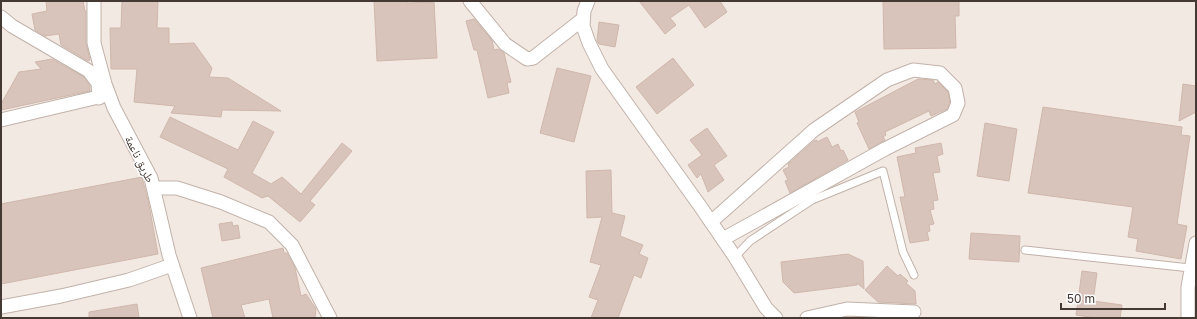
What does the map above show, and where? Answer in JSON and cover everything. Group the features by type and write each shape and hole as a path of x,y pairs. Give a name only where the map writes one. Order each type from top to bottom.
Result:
{"street":[{"name":"طريق ناعمة","path":"94,1 94,43 104,97 114,108 145,164 155,188 172,265 190,318"},
{"path":"470,1 505,44 527,59 533,58 583,19"},
{"path":"587,1 583,26 589,43 602,68 723,239 766,308 776,318"},
{"path":"1,17 12,26 89,71 98,83 104,97 1,120"},
{"path":"711,222 814,130 887,80 913,70 940,73 955,88 958,103 953,115 885,149 723,239"},
{"path":"155,188 177,188 221,202 269,222 292,245 330,318"},
{"path":"1188,318 1188,287 1190,268 1196,243"},
{"path":"1,307 61,296 129,280 172,265"},
{"path":"807,318 847,309 914,312"}],"lane":[{"path":"735,257 750,241 812,200 883,171 903,252 914,275"},
{"path":"1025,250 1190,268"}],"building":[{"path":"46,1 83,1 86,11 86,43 90,60 88,61 61,45 59,34 45,36 35,30 32,14 47,11"},
{"path":"122,1 158,1 157,28 169,28 169,44 194,43 212,68 209,77 228,78 281,111 222,110 221,117 171,113 175,106 134,102 137,69 111,69 110,28 121,28"},
{"path":"374,1 407,1 407,3 434,2 437,58 377,61"},
{"path":"639,1 720,1 727,12 705,28 689,5 670,18 676,25 665,34"},
{"path":"883,1 959,1 959,16 955,16 956,48 884,49"},
{"path":"474,19 492,40 494,50 498,49 504,53 511,82 507,83 509,93 488,98 477,50 474,50 466,21"},
{"path":"599,22 619,25 615,47 599,44 597,41"},
{"path":"673,58 694,85 657,114 636,87"},
{"path":"52,59 84,77 90,86 90,91 1,110 1,104 19,72 41,69 35,62"},
{"path":"557,68 591,76 574,142 540,133"},
{"path":"918,79 933,80 935,84 938,82 948,92 950,102 947,109 931,116 929,111 885,132 886,135 883,137 885,140 869,149 857,123 859,122 855,112"},
{"path":"1183,84 1196,86 1196,112 1179,121"},
{"path":"1043,107 1182,127 1181,135 1190,136 1177,224 1187,226 1181,259 1136,251 1138,239 1128,237 1133,207 1028,193"},
{"path":"170,117 238,150 253,121 274,132 252,173 271,184 282,177 301,194 342,143 352,151 310,201 315,205 300,222 268,196 262,198 224,177 228,169 160,137"},
{"path":"985,123 1017,129 1009,181 977,176"},
{"path":"707,128 727,156 714,165 724,180 708,192 701,174 697,178 688,165 702,155 690,140"},
{"path":"827,137 832,147 838,144 848,160 790,193 785,181 788,180 783,170 789,167 788,164 814,141 817,140 817,142"},
{"path":"941,143 943,154 937,156 940,172 933,173 938,200 933,201 934,209 930,210 934,224 929,225 930,231 927,232 929,240 910,243 900,197 905,197 897,157 916,153 915,148"},
{"path":"611,170 612,213 625,216 620,236 643,245 639,254 648,258 641,278 634,275 618,318 591,318 598,300 589,297 601,265 590,262 602,217 587,218 586,171"},
{"path":"142,177 158,254 1,284 1,204"},
{"path":"232,222 233,226 238,225 240,238 222,241 219,224"},
{"path":"971,233 1020,236 1019,262 969,259"},
{"path":"283,248 284,253 287,253 295,268 301,296 306,294 316,309 315,318 273,318 269,299 241,305 245,318 213,318 201,268"},
{"path":"848,254 863,261 864,289 857,283 857,285 794,293 783,282 781,262"},
{"path":"887,266 898,276 900,274 908,281 906,283 915,291 916,304 878,302 865,290"},
{"path":"1082,271 1097,273 1093,301 1122,305 1120,318 1097,318 1076,315"},
{"path":"137,304 139,318 89,318 89,312"}]}
